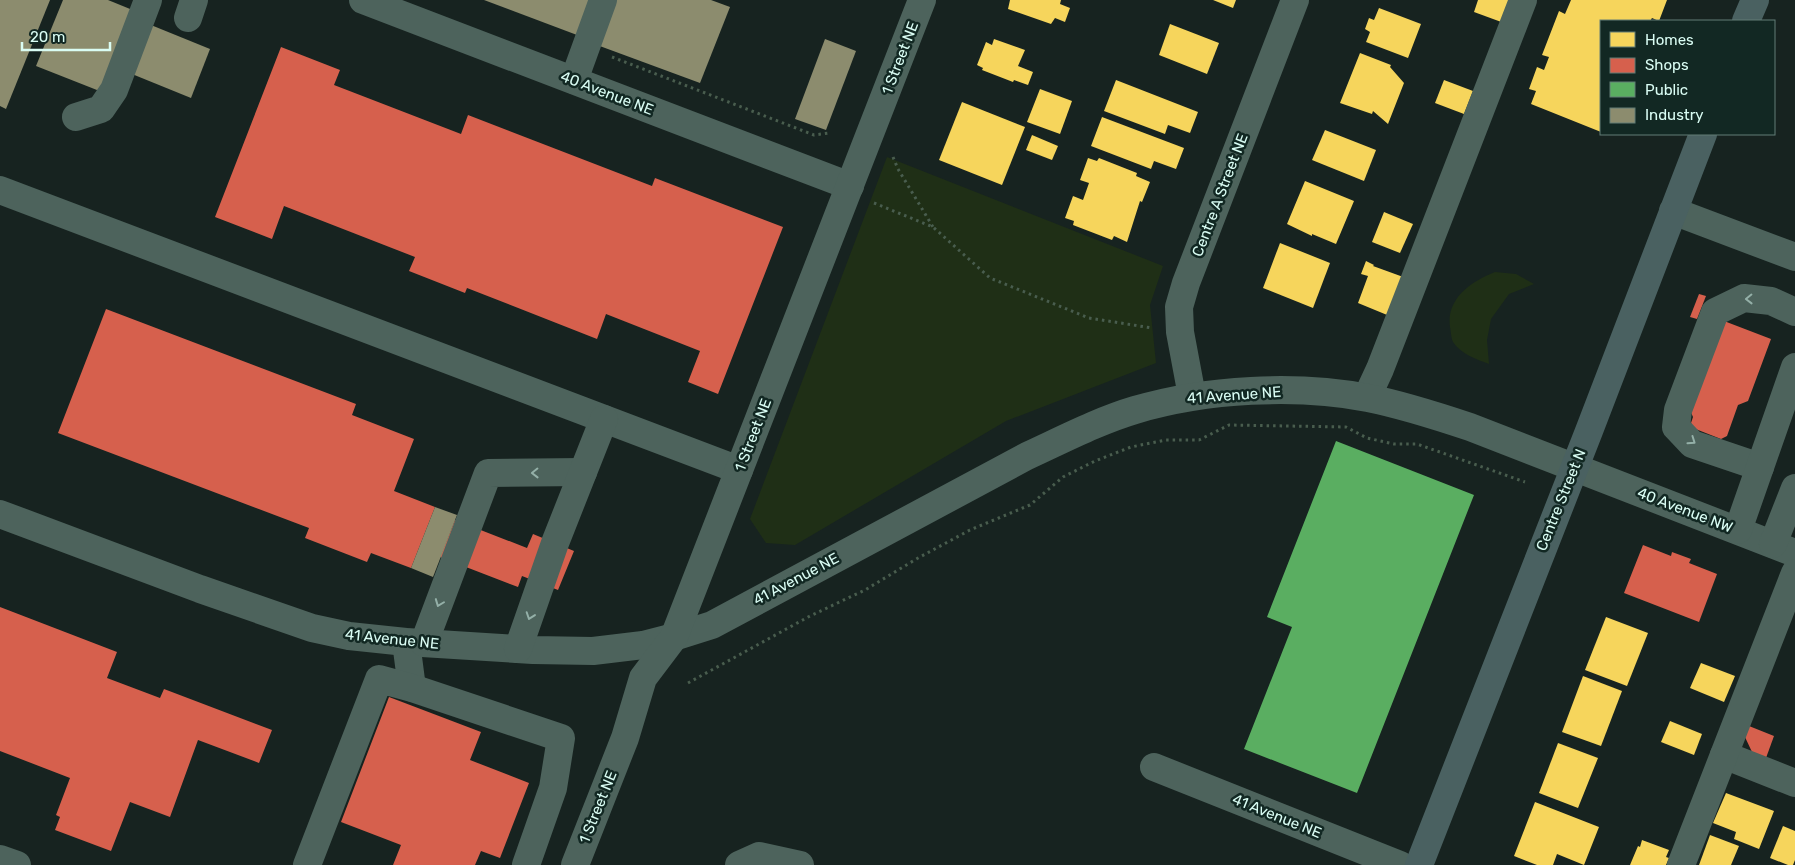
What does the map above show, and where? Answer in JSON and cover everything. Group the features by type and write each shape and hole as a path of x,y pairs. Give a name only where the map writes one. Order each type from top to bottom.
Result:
{"main road":[{"path":"1746,20 1755,0"},
{"name":"Centre Street N","path":"1418,865 1703,135"}],"street":[{"path":"76,118 101,109 114,90 148,0"},
{"name":"40 Avenue NE","path":"363,0 850,186"},
{"path":"574,80 603,0"},
{"name":"1 Street NE","path":"575,865 625,738 643,678 674,637 922,0"},
{"name":"Centre A Street NE","path":"1192,396 1180,332 1179,307 1186,283 1294,0"},
{"path":"1367,398 1380,369 1523,0"},
{"path":"0,190 739,470"},
{"path":"1673,210 1795,257"},
{"path":"1760,467 1692,444 1676,427 1678,410 1715,312 1744,298 1771,301 1795,312"},
{"path":"1738,530 1795,367"},
{"name":"41 Avenue NE","path":"0,514 200,589 312,628 349,636 415,643 593,651 642,645 712,625 1027,456 1081,431 1134,410 1192,396 1236,392 1320,391 1367,398 1424,411 1574,468"},
{"path":"518,649 556,543 604,419"},
{"name":"40 Avenue NW","path":"1574,468 1784,548"},
{"path":"412,688 415,643 488,473 583,472"},
{"path":"1784,548 1795,488"},
{"path":"1681,865 1795,573"},
{"path":"307,865 379,679 412,688 560,738 553,788 526,865"},
{"path":"1724,755 1795,783"},
{"name":"41 Avenue NE","path":"1154,767 1400,865"},
{"path":"739,865 759,856 800,865"},
{"path":"0,859 17,865"}],"path":[{"path":"586,47 814,135 829,133"},
{"path":"893,156 898,169 933,227 990,278 1090,318 1180,332"},
{"path":"850,186 875,204 933,227"},
{"path":"688,683 793,625 865,590 970,530 1030,504 1063,477 1095,461 1131,447 1166,440 1200,440 1229,424 1346,427 1367,438 1394,444 1417,444 1525,482"}],"green space":[{"path":"887,157 1163,266 1150,305 1156,363 1006,421 795,545 766,543 750,519"},
{"path":"1495,272 1516,274 1534,284 1509,294 1491,319 1487,340 1489,364 1469,356 1456,346 1452,339 1450,317 1452,307 1462,292 1478,280"}],"building: Homes":[{"path":"1010,0 1061,0 1060,4 1070,8 1065,22 1055,18 1051,24 1008,9"},
{"path":"1213,0 1236,0 1233,8"},
{"path":"1478,0 1513,0 1504,23 1474,12"},
{"path":"1571,0 1667,0 1659,20 1652,18 1651,20 1600,20 1600,132 1531,104 1536,91 1529,89 1537,67 1544,70 1549,57 1542,55 1559,11 1565,14"},
{"path":"1379,8 1421,24 1408,58 1366,42 1370,32 1365,29 1369,18 1374,20"},
{"path":"1170,24 1219,43 1207,74 1159,55"},
{"path":"994,39 1025,50 1018,66 1033,72 1028,85 1014,80 1013,82 982,70 983,68 977,65 986,42 992,45"},
{"path":"1360,53 1391,65 1390,67 1404,83 1388,124 1373,111 1372,114 1340,103"},
{"path":"1116,80 1198,112 1190,133 1168,125 1165,134 1104,111"},
{"path":"1444,80 1473,91 1464,114 1435,103"},
{"path":"1040,89 1072,101 1060,134 1027,122"},
{"path":"962,102 1025,127 1002,185 939,160"},
{"path":"1102,117 1184,148 1176,169 1154,161 1151,169 1091,146"},
{"path":"1325,130 1376,150 1364,181 1312,160"},
{"path":"1032,135 1058,146 1052,160 1026,150"},
{"path":"1088,158 1097,161 1099,158 1137,173 1136,176 1150,182 1142,202 1140,201 1127,242 1114,236 1112,240 1073,225 1074,221 1065,218 1073,196 1083,200 1089,183 1080,180"},
{"path":"1305,181 1354,201 1336,244 1312,234 1312,236 1287,224"},
{"path":"1384,212 1413,224 1400,253 1372,242"},
{"path":"1280,243 1330,263 1313,308 1263,288"},
{"path":"1366,261 1373,266 1406,278 1392,317 1358,303 1368,276 1361,274"},
{"path":"1606,617 1648,633 1627,686 1585,670"},
{"path":"1701,663 1735,676 1724,702 1690,688"},
{"path":"1583,676 1622,691 1601,746 1562,732"},
{"path":"1670,721 1702,734 1694,755 1661,742"},
{"path":"1558,743 1598,758 1578,808 1539,793"},
{"path":"1726,793 1774,811 1759,849 1734,839 1736,832 1713,823"},
{"path":"1535,802 1599,827 1584,865 1557,854 1553,865 1537,865 1514,856"},
{"path":"1783,826 1795,831 1795,860 1793,865 1770,858"},
{"path":"1710,835 1739,846 1731,865 1699,865"},
{"path":"1642,840 1669,850 1666,857 1669,858 1666,865 1630,865"}],"building: Shops":[{"path":"281,47 340,70 334,85 461,134 468,115 652,186 655,178 783,227 718,394 688,382 700,351 606,314 597,339 467,288 465,293 409,271 415,257 284,206 272,239 215,217"},
{"path":"1699,294 1706,296 1697,319 1690,317"},
{"path":"106,309 356,404 352,415 414,439 394,491 435,507 411,568 371,553 367,562 305,538 309,528 58,433"},
{"path":"1724,321 1771,339 1748,401 1738,405 1727,436 1721,439 1693,428 1691,423 1693,417 1689,408"},
{"path":"455,520 527,548 533,534 574,551 558,590 522,576 518,587 440,557"},
{"path":"1643,545 1671,556 1672,552 1691,559 1689,563 1717,574 1699,622 1624,593"},
{"path":"0,607 117,652 107,678 160,698 164,689 272,730 259,763 198,740 170,817 130,802 111,851 55,830 60,817 56,815 70,778 0,751"},
{"path":"389,697 481,732 470,760 529,783 500,858 481,851 475,865 393,865 401,845 341,822"},
{"path":"1749,726 1774,736 1766,758 1752,752 1745,737"}],"building: Public":[{"path":"1336,441 1474,495 1357,793 1244,749 1292,627 1267,617"}],"building: Industry":[{"path":"0,0 50,0 6,109 0,106"},
{"path":"63,0 108,0 135,11 102,92 36,66"},
{"path":"484,0 590,0 577,35"},
{"path":"614,0 711,0 730,7 700,83 597,45"},
{"path":"146,23 210,49 191,98 127,72"},
{"path":"825,39 856,51 826,130 795,119"},
{"path":"435,507 457,515 433,577 411,568"}]}
